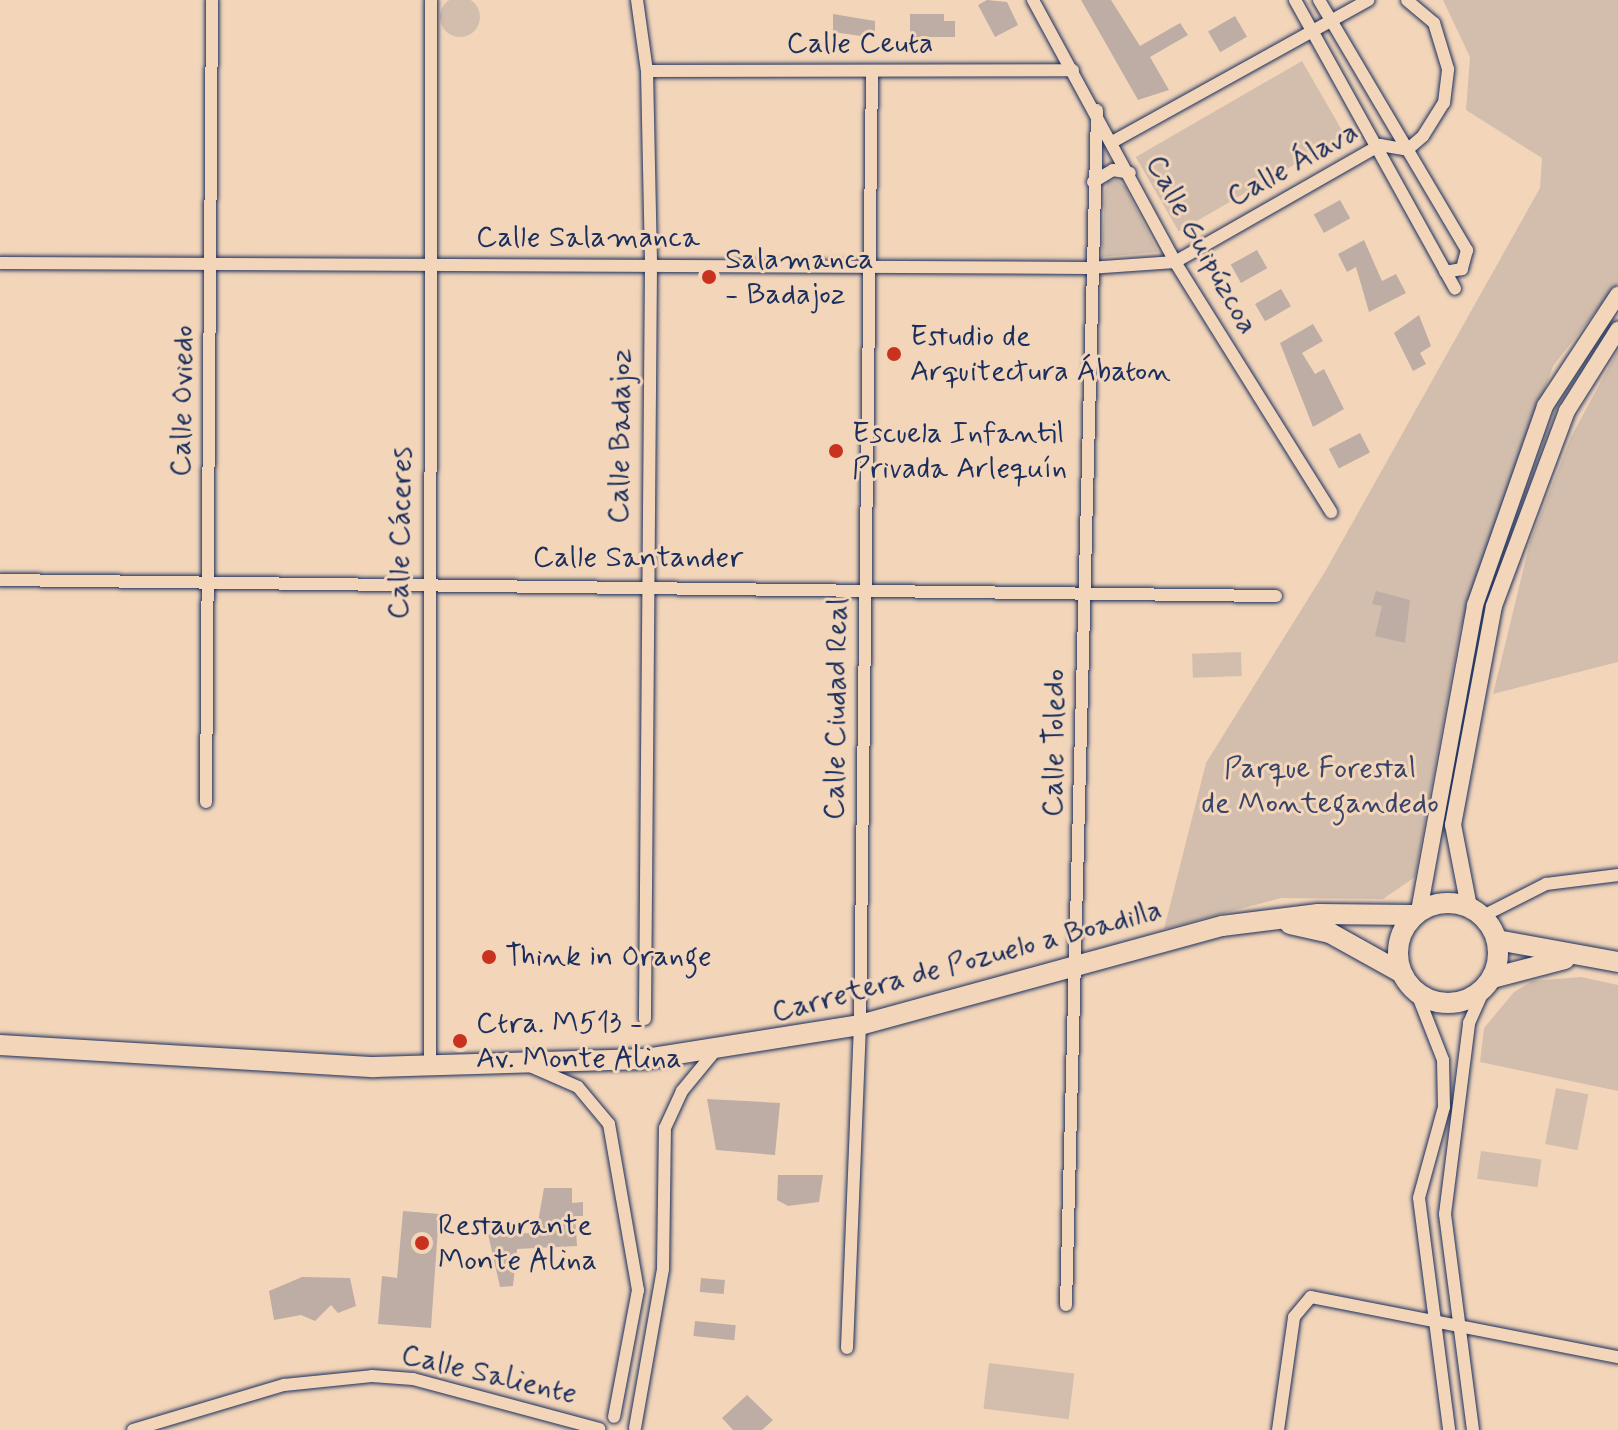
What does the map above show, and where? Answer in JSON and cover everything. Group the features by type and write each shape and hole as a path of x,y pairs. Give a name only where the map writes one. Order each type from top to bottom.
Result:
{"main road":[{"path":"1583,957 1489,981 1452,1003 1416,991 1402,973 1402,932 1416,913 1444,902 1476,912 1497,940 1618,962"},
{"name":"Carretera de Pozuelo a Boadilla","path":"0,1045 430,1066 530,1066 715,1051 860,1025 1222,926 1416,913"},
{"name":"Carretera de Pozuelo a Boadilla","path":"1278,922 1330,933 1402,973"},
{"path":"1489,981 1497,940"}],"street":[{"name":"Calle Oviedo","path":"206,802 212,0"},
{"name":"Calle Cáceres","path":"430,1066 426,582 431,0"},
{"name":"Calle Badajoz","path":"637,0 647,71 651,265 645,583 645,1019"},
{"name":"Calle Guipúzcoa","path":"1033,0 1114,141 1175,262 1331,512"},
{"path":"1295,0 1380,145 1455,289"},
{"path":"1319,0 1467,250 1462,269 1445,272"},
{"path":"1114,141 1329,18 1368,0"},
{"name":"Calle Álava","path":"1175,262 1380,145 1407,150 1437,119 1448,69 1434,23 1407,0"},
{"name":"Calle Ceuta","path":"647,71 1073,70"},
{"name":"Calle Ciudad Real","path":"847,1348 860,1025 872,71"},
{"name":"Calle Toledo","path":"1066,1305 1078,964 1089,268 1097,110"},
{"path":"1093,182 1113,170 1130,173"},
{"name":"Calle Salamanca","path":"0,263 1089,268 1175,262"},
{"path":"1416,913 1475,605 1545,406 1618,295"},
{"path":"1618,330 1567,411 1494,606 1453,825 1476,912 1546,884 1618,875"},
{"name":"Calle Santander","path":"0,580 1083,588 1276,596"},
{"path":"1473,1430 1456,1325 1445,1214 1469,1023 1489,981"},
{"path":"1416,991 1443,1060 1444,1107 1419,1198 1449,1430"},
{"path":"614,1417 635,1429 663,1269 665,1128 682,1091 715,1051"},
{"path":"530,1066 578,1087 609,1124 638,1290 614,1417 599,1429"},
{"path":"1278,1430 1299,1303 1311,1297 1618,1357"},
{"name":"Calle Saliente","path":"133,1430 284,1385 372,1376 413,1379 599,1429"}],"green space":[{"path":"460,-3 474,3 480,17 474,31 460,37 446,31 440,17 446,3"},
{"name":"Parque Forestal de Montegandedo","path":"1443,0 1618,0 1618,283 1553,366 1460,630 1415,877 1383,899 1281,898 1164,929 1206,763 1326,570 1540,188 1542,158 1466,110 1470,57"},
{"path":"1302,61 1345,135 1179,231 1136,157"},
{"path":"1118,180 1125,187 1158,252 1102,257 1107,181"},
{"path":"1618,350 1618,662 1493,694 1530,542 1571,437"},
{"path":"1241,652 1242,676 1193,678 1192,654"},
{"path":"1581,977 1618,985 1618,1091 1480,1062 1484,1028 1514,992 1532,981"},
{"path":"1556,1088 1588,1094 1578,1150 1545,1144"},
{"path":"1481,1151 1541,1159 1538,1187 1477,1179"},
{"path":"989,1363 1074,1373 1069,1419 983,1409"}],"building":[{"path":"987,0 1007,2 1018,25 995,37 978,5"},
{"path":"1081,0 1111,0 1140,46 1180,23 1188,35 1150,57 1169,90 1138,100"},
{"path":"833,14 875,21 875,38 833,32"},
{"path":"910,14 944,14 944,21 955,21 955,37 910,37"},
{"path":"1235,16 1247,37 1220,52 1208,32"},
{"path":"1340,200 1350,218 1324,233 1314,215"},
{"path":"1364,240 1382,281 1396,274 1406,293 1369,312 1356,267 1347,272 1338,254"},
{"path":"1257,250 1267,268 1241,283 1231,265"},
{"path":"1281,289 1291,306 1265,321 1255,304"},
{"path":"1419,315 1431,346 1420,353 1426,364 1413,371 1394,333"},
{"path":"1313,324 1323,341 1302,353 1315,374 1324,369 1344,409 1313,427 1280,343"},
{"path":"1360,433 1370,453 1339,468 1329,449"},
{"path":"1376,591 1410,600 1405,643 1375,636 1382,606 1372,604"},
{"path":"707,1099 780,1103 775,1155 716,1150"},
{"path":"778,1175 823,1175 819,1202 788,1206 777,1200"},
{"path":"544,1188 572,1188 572,1203 583,1202 583,1216 575,1216 577,1246 517,1249 513,1286 500,1287 488,1234 536,1233"},
{"path":"403,1211 439,1214 431,1328 378,1324 382,1276 397,1278"},
{"path":"302,1277 350,1278 356,1306 338,1313 331,1305 315,1321 301,1315 274,1320 269,1291"},
{"path":"701,1278 725,1280 724,1294 700,1292"},
{"path":"695,1321 736,1325 734,1340 693,1336"},
{"path":"747,1395 773,1420 762,1430 733,1430 722,1418"}],"place":[{"name":"Salamanca - Badajoz","path":"709,277"},
{"name":"Estudio de Arquitectura Ábaton","path":"894,354"},
{"name":"Escuela Infantil Privada Arlequín","path":"836,451"},
{"name":"Think in Orange","path":"489,957"},
{"name":"Ctra. M513 - Av. Monte Alina","path":"460,1041"},
{"name":"Restaurante Monte Alina","path":"422,1243"}]}
